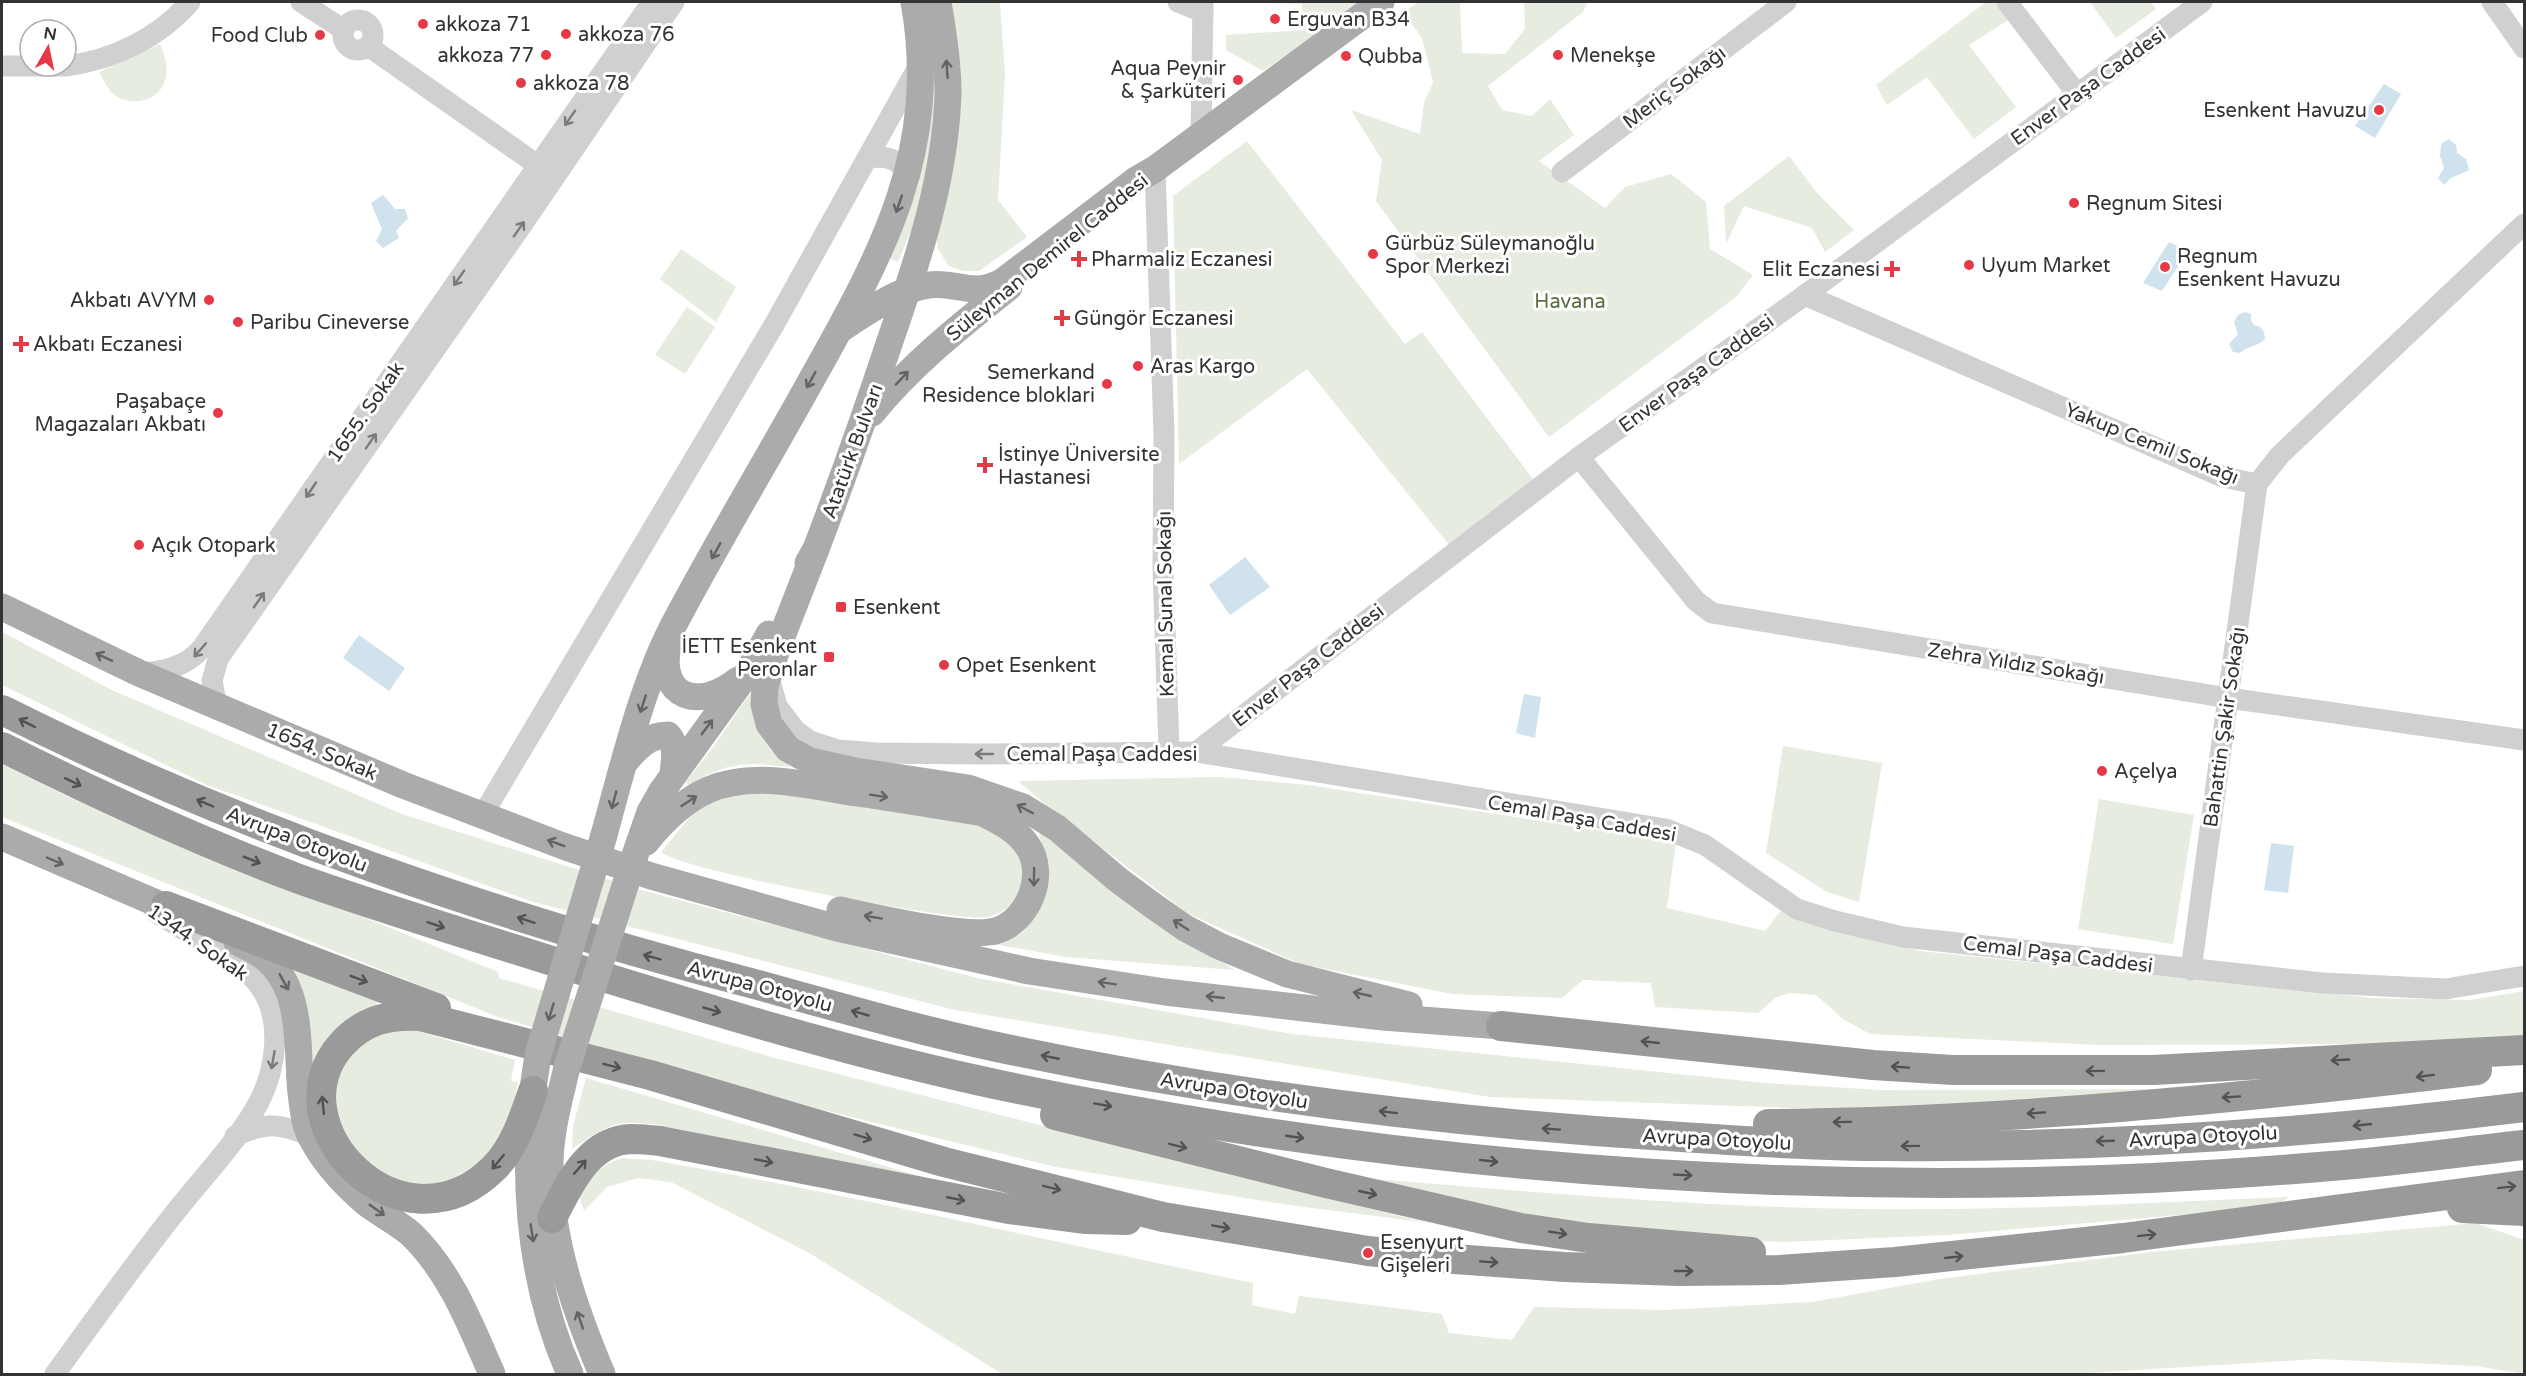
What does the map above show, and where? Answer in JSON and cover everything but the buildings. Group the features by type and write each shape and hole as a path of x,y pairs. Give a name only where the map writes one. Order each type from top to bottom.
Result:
{"highway":[{"name":"Avrupa Otoyolu","path":"2,710 62,740 297,841 424,886 622,950 900,1024 1083,1064 1278,1097 1446,1119 1610,1133 1779,1143 1891,1146 2021,1144 2248,1135 2524,1107"},
{"name":"Avrupa Otoyolu","path":"2,747 207,842 300,879 430,923 699,1007 902,1062 1082,1102 1290,1136 1532,1166 1751,1179 1938,1183 2172,1176 2333,1166 2524,1145"},
{"path":"166,906 527,1047"},
{"path":"533,1091 516,1137 495,1167 468,1187 433,1199 418,1199 396,1195 372,1184 343,1157 326,1123 322,1085 328,1065 351,1034 365,1024 400,1015 420,1016 527,1047 661,1078 944,1162 1163,1217 1368,1251 1564,1267 1678,1271 1779,1270 1895,1262 2324,1213 2524,1185"},
{"path":"1501,1026 1873,1065 1953,1070 2153,1070 2524,1050"},
{"path":"902,1062 971,1090 1032,1109 1521,1228 1588,1238 1692,1248 1895,1262"},
{"path":"1610,1133 1687,1124 1944,1120 2058,1112 2251,1096 2524,1065"},
{"path":"552,1218 573,1175 586,1160 615,1142 630,1139 660,1140 953,1198 1052,1215 1113,1220 1163,1217"},
{"path":"2324,1213 2404,1214 2478,1207 2524,1211"}],"main road":[{"path":"570,1374 560,1352 540,1278 530,1228 529,1172 533,1091 527,1047 604,836 623,765 649,684 672,629 840,329 889,231 907,176 917,123 921,61 914,2"},
{"name":"Atatürk Bulvarı","path":"602,1374 582,1326 564,1270 552,1218 550,1169 552,1144 567,1067 642,867 650,812 673,775 759,671 816,549 863,423 908,291 942,155 947,115 948,74 938,2"},
{"name":"Süleyman Demirel Caddesi","path":"863,423 901,379 938,344 1138,187 1155,170 1381,2"},
{"name":"Süleyman Demirel Caddesi","path":"840,329 908,291 926,285 946,285 978,291 1002,282 1137,180 1155,170"},
{"path":"925,228 925,243 930,266 946,285"},
{"name":"1654. Sokak","path":"2,607 139,673 403,785 482,816 642,867"},
{"path":"672,629 667,654 668,670 674,687 681,693 694,698 717,695 759,671 765,686 764,704 769,724 788,749 810,760 855,771 968,788 1002,798 1023,807 1057,828 1117,879 1185,928 1239,956 1322,985 1501,1026"},
{"path":"623,765 646,741 656,735 668,735 673,740 675,752 673,775"},
{"path":"745,780 789,782 983,813 1011,827 1029,846 1036,871 1034,890 1027,906 1013,923 994,931 962,932 642,867 676,810 692,798 710,789 745,780"},
{"path":"2,837 166,906 261,955 274,967 284,980 291,996 296,1020 303,1107 310,1136 332,1171 367,1203 410,1233 434,1259 454,1289 492,1374"},
{"path":"642,867 837,928 1029,971 1165,992 1383,1017 1501,1026"}],"street":[{"path":"78,64 96,61 136,44 165,26 190,2"},
{"path":"301,2 344,30 350,22 365,22 373,34 368,46 555,177"},
{"path":"1178,2 1203,7 1201,135"},
{"name":"Meriç Sokağı","path":"1562,172 1786,2"},
{"path":"2007,2 2077,94"},
{"name":"Enver Paşa Caddesi","path":"1196,752 1579,457 1805,295 2202,2"},
{"path":"2492,2 2524,48"},
{"name":"1655. Sokak","path":"139,673 174,668 190,659 202,648 538,165 660,5"},
{"name":"1655. Sokak","path":"217,707 212,681 218,660 555,177 660,5"},
{"path":"482,816 774,325 921,61"},
{"path":"2,66 18,66"},
{"path":"883,131 947,115"},
{"path":"867,158 891,159 902,166 907,176"},
{"name":"Kemal Sunal Sokağı","path":"1155,170 1164,434 1163,568 1169,750"},
{"name":"Yakup Cemil Sokağı","path":"1805,295 2223,477 2257,484 2280,455 2524,225"},
{"name":"Zehra Yıldız Sokağı","path":"1579,457 1696,601 1712,613 2229,698 2524,740"},
{"name":"Bahattin Şakir Sokağı","path":"2191,970 2257,484"},
{"name":"Cemal Paşa Caddesi","path":"759,671 785,720 810,741 838,750 876,753 982,754 1169,750 1196,752 1666,829 1705,845 1797,909 1835,921 1903,937 2324,983 2445,989 2524,976"},
{"name":"1344. Sokak","path":"55,1374 134,1264 259,1102 270,1073 274,1052 270,1010 261,988 240,966 120,888"},
{"path":"235,1136 257,1126 272,1124 288,1127 310,1136"}],"green space":[{"path":"950,2 1000,2 1005,74 998,200 1027,237 979,271 963,271 949,266 938,249 935,229"},
{"path":"1226,2 1363,2 1263,71 1226,50 1226,35 1303,30 1302,4"},
{"name":"Havana","path":"1419,2 1460,2 1462,53 1505,54 1525,29 1524,2 1588,2 1583,12 1488,86 1502,110 1532,116 1550,99 1574,135 1539,161 1605,208 1625,187 1671,174 1706,202 1710,249 1753,275 1736,297 1549,437 1376,201 1382,160 1351,110 1420,134 1424,103 1433,82 1422,38 1403,12"},
{"path":"1986,2 1996,2 2010,19 1969,45 2016,107 1974,139 1927,77 1887,105 1876,85"},
{"path":"2090,2 2151,2 2156,9 2116,38"},
{"path":"935,39 935,144 919,212 898,262 890,259 918,185 926,145"},
{"path":"160,44 167,70 162,88 156,94 142,101 134,101 125,100 111,92 99,72"},
{"path":"1247,141 1405,344 1422,332 1539,487 1454,551 1307,369 1179,464 1173,196"},
{"path":"1789,156 1818,194 1854,230 1825,252 1812,228 1744,206 1726,244 1724,206"},
{"path":"681,249 736,287 716,322 660,279"},
{"path":"687,307 715,327 685,374 655,355"},
{"path":"2,632 114,691 402,814 645,891 977,978 1292,1034 1765,1083 1881,1090 2203,1089 1878,1111 1490,1097 955,1010 533,902 207,785 2,685"},
{"path":"751,692 754,715 761,733 766,741 790,764 789,767 749,764 714,772 689,785 685,783 714,746"},
{"path":"1783,746 1882,763 1859,902 1827,892 1766,853"},
{"path":"2,764 66,796 498,972 499,978 775,1058 1423,1222 1289,1205 1056,1167 819,1109 498,1017 2,817"},
{"path":"1221,777 1308,785 1676,842 1667,908 1765,931 1782,909 1920,951 2373,998 2470,1000 2524,991 2524,1037 2363,1044 2098,1045 1870,1034 1843,1019 1816,995 1789,993 1775,998 1758,1013 1655,1007 1651,983 1583,980 1562,998 1452,994 1300,964 1187,913 1018,781"},
{"path":"740,791 794,793 982,824 1016,841 1027,881 1016,899 1002,911 988,917 967,917 820,894 715,870 678,860 661,852 700,805"},
{"path":"2099,799 2194,815 2173,944 2078,929"},
{"path":"1044,831 1186,939 1235,970 1066,957 993,944 1000,939 1022,933 1041,905 1045,853 1039,835"},
{"path":"289,967 377,1000 378,1010 313,1086"},
{"path":"404,1027 515,1060 511,1081 518,1082 510,1121 489,1157 442,1185 386,1180 339,1132 335,1072 367,1035"},
{"path":"586,1078 926,1178 924,1180 659,1125 631,1123 612,1126 572,1149 573,1126"},
{"path":"623,1158 652,1160 803,1188 1253,1283 1252,1305 1295,1314 1299,1296 1442,1314 1449,1333 1512,1340 1534,1307 1666,1310 1812,1302 1939,1279 2152,1252 2476,1223 2524,1240 2524,1374 2476,1366 2317,1359 2072,1374 1002,1374 811,1254 671,1182 638,1178 607,1187 584,1211 579,1196 588,1182 602,1167"},
{"path":"1374,1179 1557,1194 1801,1208 2023,1208 2290,1197 2272,1207 1947,1235 1784,1242 1632,1237 1520,1220"}],"water":[{"name":"Esenkent Havuzu","path":"2384,84 2401,94 2375,138 2355,126"},
{"path":"2449,139 2456,145 2457,153 2466,159 2469,170 2451,178 2444,185 2438,178 2444,168 2440,156 2441,144"},
{"path":"383,195 395,209 405,209 408,218 396,231 399,238 383,248 376,241 382,229 371,203"},
{"name":"Regnum Esenkent Havuzu","path":"2169,242 2188,251 2162,291 2143,283"},
{"name":"Regnum Esenkent Havuzu","path":"2245,312 2251,314 2251,321 2262,329 2265,339 2240,353 2233,352 2229,344 2238,334 2234,322 2238,315"},
{"path":"1245,557 1270,587 1230,615 1209,585"},
{"path":"359,635 405,668 389,691 343,658"},
{"path":"1524,694 1541,697 1535,738 1516,733"},
{"path":"2271,843 2294,846 2288,893 2264,890"}],"place":[{"name":"Erguvan B34","path":"1275,19"},
{"name":"akkoza 71","path":"423,24"},
{"name":"akkoza 76","path":"566,34"},
{"name":"Food Club","path":"320,35"},
{"name":"akkoza 77","path":"546,55"},
{"name":"Menekşe","path":"1558,55"},
{"name":"Qubba","path":"1346,56"},
{"name":"Aqua Peynir & Şarküteri","path":"1238,80"},
{"name":"akkoza 78","path":"521,83"},
{"name":"Esenkent Havuzu","path":"2379,110"},
{"name":"Regnum Sitesi","path":"2074,203"},
{"name":"Gürbüz Süleymanoğlu Spor Merkezi","path":"1373,254"},
{"name":"Pharmaliz Eczanesi","path":"1079,259"},
{"name":"Uyum Market","path":"1969,265"},
{"name":"Regnum Esenkent Havuzu","path":"2165,267"},
{"name":"Elit Eczanesi","path":"1892,269"},
{"name":"Akbatı AVYM","path":"209,300"},
{"name":"Güngör Eczanesi","path":"1062,318"},
{"name":"Paribu Cineverse","path":"238,322"},
{"name":"Akbatı Eczanesi","path":"21,344"},
{"name":"Aras Kargo","path":"1138,366"},
{"name":"Semerkand Residence bloklari","path":"1107,384"},
{"name":"Paşabaçe Magazaları Akbatı","path":"218,413"},
{"name":"İstinye Üniversite Hastanesi","path":"985,465"},
{"name":"Açık Otopark","path":"139,545"},
{"name":"Esenkent","path":"841,607"},
{"name":"İETT Esenkent Peronlar","path":"829,657"},
{"name":"Opet Esenkent","path":"944,665"},
{"name":"Açelya","path":"2102,771"},
{"name":"Esenyurt Gişeleri","path":"1368,1253"}]}
